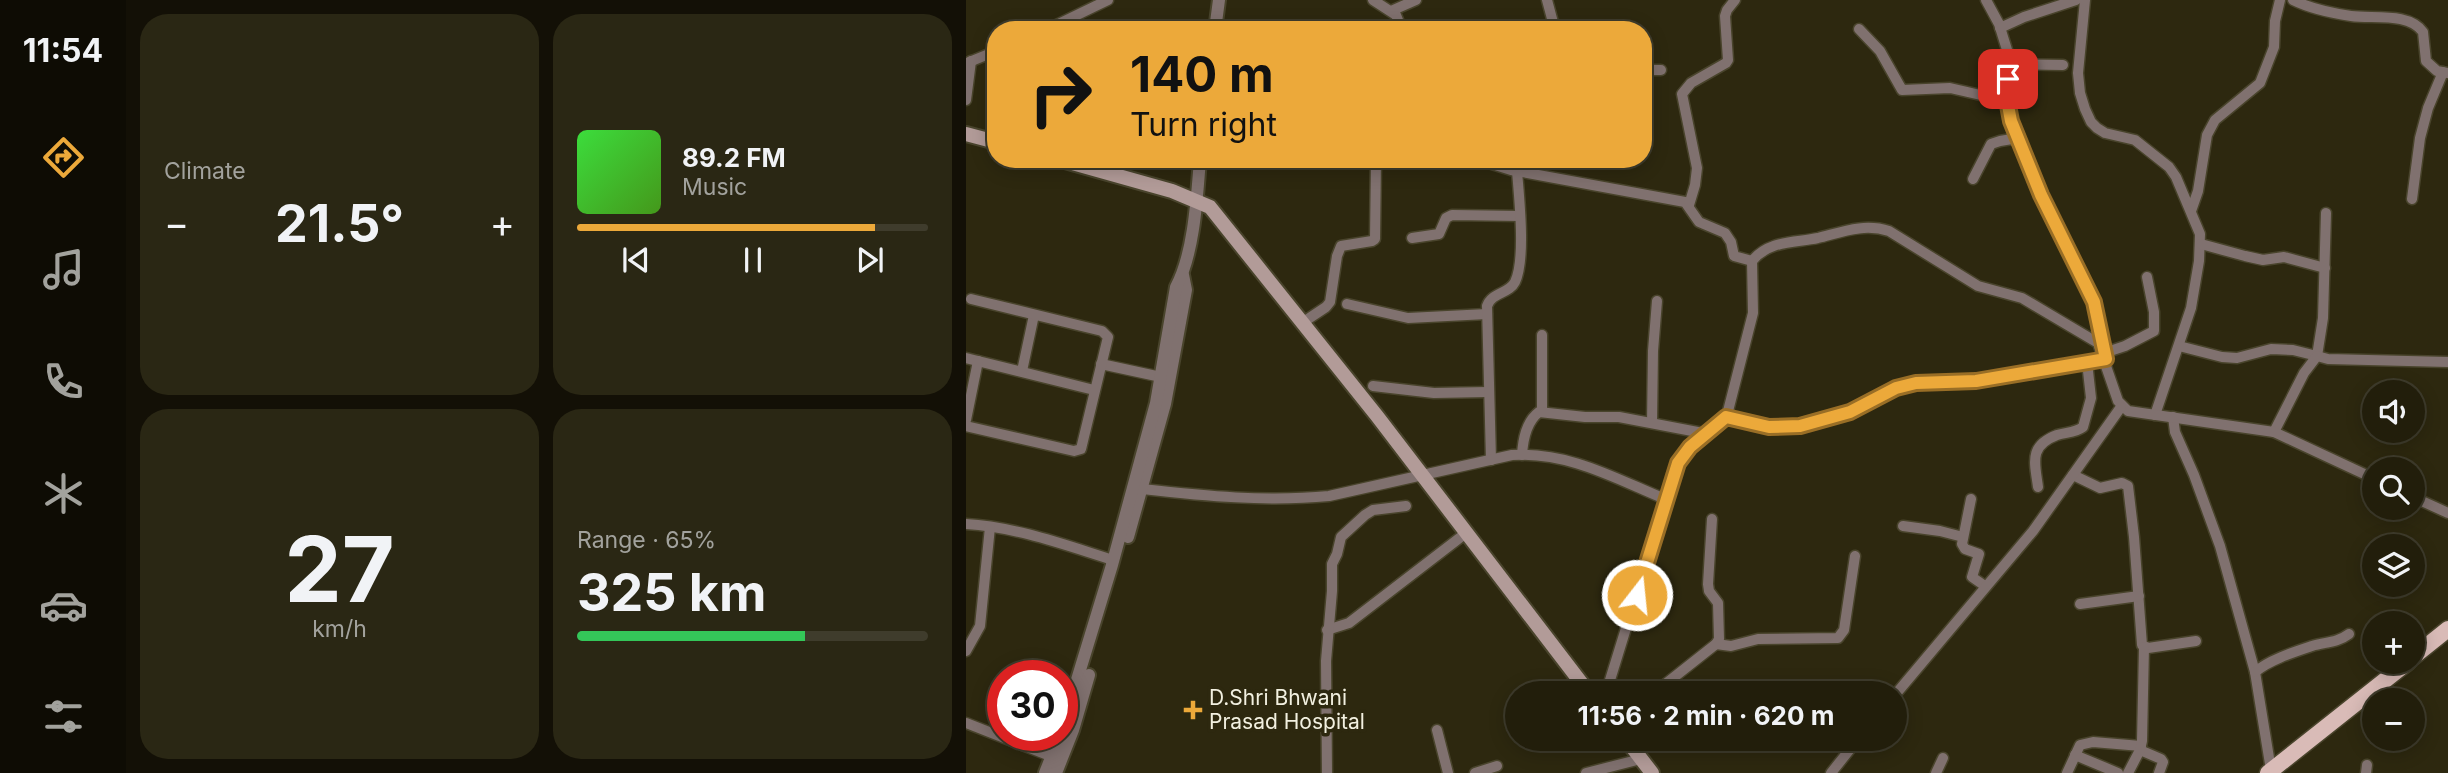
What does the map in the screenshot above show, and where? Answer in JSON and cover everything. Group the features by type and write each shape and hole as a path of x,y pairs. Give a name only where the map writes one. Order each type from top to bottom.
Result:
{"main road":[{"path":"966,134 987,140"},
{"path":"1090,168 1172,191 1210,207 1423,475 1580,681"},
{"path":"2425,647 2448,629"},
{"path":"2269,772 2393,674"},
{"path":"1635,751 1652,773"}],"street":[{"path":"1065,21 1108,0"},
{"path":"1216,21 1219,0"},
{"path":"1373,0 1396,15 1398,21"},
{"path":"1391,11 1416,0"},
{"path":"1547,0 1553,21"},
{"path":"1689,205 1697,168 1682,94 1691,83 1728,60 1725,16 1735,0"},
{"path":"1986,0 2000,28 2009,64 2007,100 2011,121 2041,195 2094,302 2104,353 2121,407 2128,411 2274,432 2362,473"},
{"path":"2000,28 2076,0"},
{"path":"2085,0 2078,83 2091,122 2105,133 2135,140 2169,167 2191,211 2201,244 2191,308 2155,415"},
{"path":"2191,211 2200,184 2205,146 2211,127 2229,108 2252,92 2265,74 2274,47 2275,21 2280,0"},
{"path":"2293,0 2327,12 2393,18 2414,24 2423,32 2426,61 2437,71 2446,73 2428,108 2420,138 2412,199"},
{"path":"1859,29 1880,51 1902,90 1950,88 2007,100"},
{"path":"966,100 969,88 968,62 987,55"},
{"path":"2009,64 2063,65"},
{"path":"1652,70 1661,70"},
{"path":"1973,179 1991,144 2018,138"},
{"path":"1078,676 1156,403 1176,287 1183,275 1197,201 1199,168"},
{"path":"1302,323 1330,302 1341,246 1375,239 1376,168"},
{"path":"1507,168 1675,199 1689,205 1699,222 1725,233 1731,242 1734,256 1752,261"},
{"path":"1491,460 1488,301 1514,285 1517,278 1520,216 1517,171"},
{"path":"2274,432 2304,373 2317,356 2323,318 2326,213"},
{"path":"1412,238 1439,234 1446,218 1452,215 1520,216"},
{"path":"1610,681 1665,499 1682,456 1726,417 1752,313 1752,261 1757,255 1776,245 1856,228 1877,227 1889,230 1979,286 2022,298 2098,342 2104,353"},
{"path":"2201,244 2263,260 2284,257 2325,268"},
{"path":"1056,773 1073,730 1166,404 1186,290 1183,275"},
{"path":"1726,417 1769,427 1800,426 1850,412 1896,388 1916,383 1976,381 2087,362 2154,331 2147,277"},
{"path":"966,426 1078,451 1083,446 1094,390 1108,341 1106,333 971,299"},
{"path":"1652,423 1657,301"},
{"path":"1347,304 1408,318 1487,314"},
{"path":"1021,371 1034,315"},
{"path":"1542,335 1542,412"},
{"path":"2179,346 2237,358 2271,349 2292,350 2328,359 2448,362"},
{"path":"966,358 1094,390"},
{"path":"966,419 978,361"},
{"path":"2038,487 2034,457 2036,450 2056,435 2083,427 2091,398 2087,362"},
{"path":"1101,364 1161,377"},
{"path":"1373,386 1434,393 1488,392"},
{"path":"1907,681 2032,531 2121,407"},
{"path":"1522,455 1524,432 1534,416 1542,412 1585,417 1619,417 1708,434"},
{"path":"2173,417 2175,432 2220,546 2255,672 2269,772"},
{"path":"1142,489 1231,499 1299,499 1329,496 1522,455 1554,456 1581,464 1665,499"},
{"path":"2073,475 2100,488 2122,483 2127,486 2144,647 2141,748 2128,773"},
{"path":"1971,499 1962,537 1963,547 1979,554 1972,577 1985,586"},
{"path":"2425,502 2448,513"},
{"path":"1327,773 1327,630 1332,564 1341,537 1373,510 1406,506"},
{"path":"1669,681 1717,644 1719,639 1718,603 1709,592 1708,584 1712,519"},
{"path":"966,524 1055,541 1113,560"},
{"path":"1903,526 1962,537"},
{"path":"966,651 980,626 990,527"},
{"path":"1327,630 1349,623 1466,533"},
{"path":"1717,644 1731,646 1758,639 1838,638 1844,630 1855,556"},
{"path":"2080,604 2139,596"},
{"path":"2255,672 2310,647 2337,641 2349,634"},
{"path":"2144,647 2196,641"},
{"path":"966,723 1053,757"},
{"path":"1437,730 1448,773"},
{"path":"2067,773 2080,745 2091,743 2141,748 2161,759 2163,762 2159,773"},
{"path":"1045,773 1055,751"},
{"path":"1831,773 1849,751"},
{"path":"2075,755 2118,773"},
{"path":"1936,773 1943,758"},
{"path":"1586,773 1641,759"},
{"path":"1475,773 1497,766"}],"place":[{"name":"D.Shri Bhwani Prasad Hospital","path":"1193,710"}],"route":[{"path":"1637,595 1678,463 1690,447 1726,417 1769,427 1814,424 1850,412 1896,388 1916,383 1976,381 2106,359 2096,306 2041,195 2011,121 2006,95 2008,79"}]}
